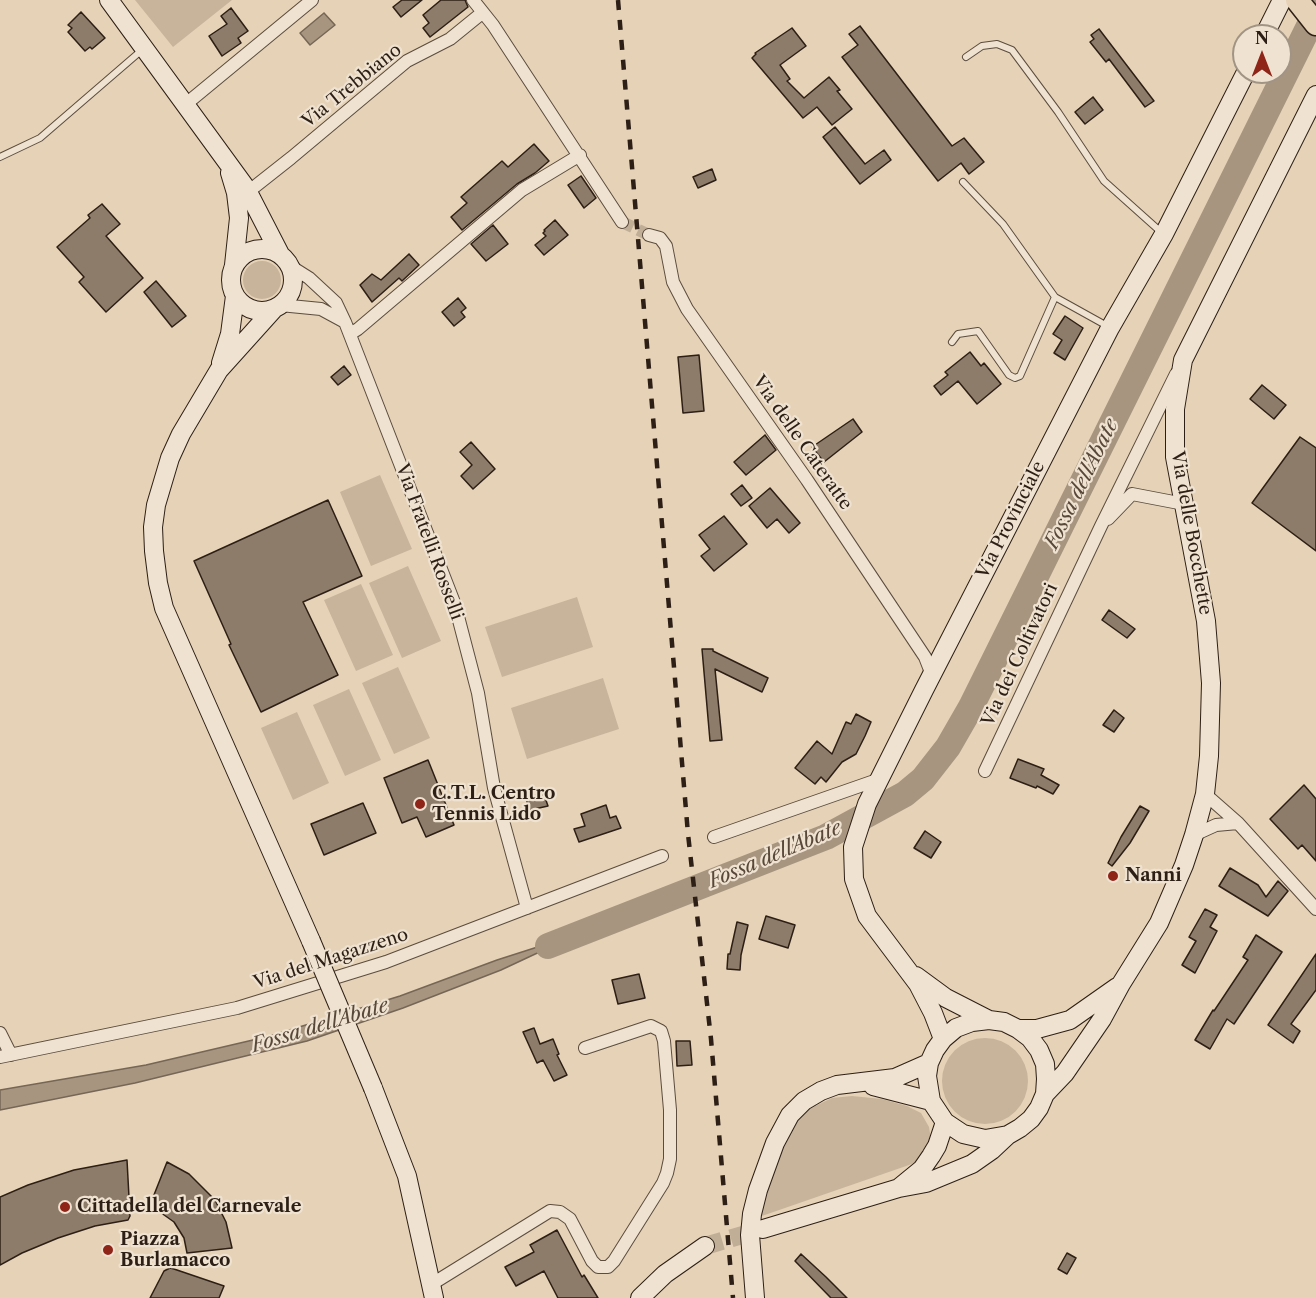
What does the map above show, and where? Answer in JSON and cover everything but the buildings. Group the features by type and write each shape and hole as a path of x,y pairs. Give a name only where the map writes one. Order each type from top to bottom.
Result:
{"highway":[{"path":"1297,0 1316,24"}],"main road":[{"name":"Via Fratelli Rosselli","path":"109,0 246,188 285,260"},
{"path":"1270,24 1282,0"},
{"name":"Via Provinciale","path":"943,1039 933,1013 910,972 867,915 854,879 853,847 867,804 932,675 1110,328 1164,234 1240,84"},
{"name":"Via delle Bocchette","path":"1044,1094 1065,1073 1102,1019 1120,984 1159,923 1194,835 1205,794 1209,756 1210,672 1206,621 1175,457 1175,409 1183,360 1316,94"},
{"name":"Via Fratelli Rosselli","path":"225,160 236,193 239,218 234,266"},
{"path":"277,308 262,312 251,310 242,305 235,296 230,276 240,257 249,251 270,250 285,260 293,283 291,292 277,308 219,370 181,434 170,458 156,505 153,527 158,583 164,608 311,941 373,1088 407,1176 433,1291"},
{"path":"219,370 230,334 235,296"},
{"name":"Via Provinciale","path":"910,972 946,998 989,1020"},
{"name":"Via delle Bocchette","path":"1018,1029 1038,1029 1070,1020 1120,984"},
{"path":"763,1229 898,1188 926,1183 972,1164 1031,1119 1039,1108 1044,1094 1046,1072 1039,1050 1030,1038 1004,1022 989,1020 972,1022 956,1028 943,1039 935,1050 929,1063 928,1089 931,1101 945,1122 953,1129 986,1139 1008,1135"},
{"path":"754,1298 750,1235 752,1214 758,1190 782,1129 796,1109 804,1101 821,1091 837,1085 895,1078 929,1063"},
{"path":"859,1083 931,1101"},
{"path":"898,1188 922,1169 937,1146 945,1122"},
{"path":"640,1298 665,1274 705,1246"}],"street":[{"path":"186,104 312,0"},
{"path":"473,0 494,25 622,222"},
{"name":"Via Trebbiano","path":"246,188 253,188 407,62 450,39 482,13"},
{"path":"277,308 321,309 347,328 358,329 522,190 580,155"},
{"name":"Via delle Cateratte","path":"649,235 660,238 666,246 673,282 702,333 807,480 925,657 932,675"},
{"name":"Via Fratelli Rosselli","path":"285,260 336,303 455,605 478,693 494,788 527,908"},
{"name":"Via dei Coltivatori","path":"985,771 1101,526 1183,360"},
{"path":"1101,526 1132,494 1184,504"},
{"path":"714,837 880,779"},
{"path":"1205,794 1238,823 1316,909"},
{"path":"1194,835 1216,825 1238,823"},
{"name":"Via del Magazzeno","path":"6,1056 237,1008 386,962 662,856"},
{"path":"433,1291 550,1211 560,1212 570,1219 592,1261 598,1267 608,1267 663,1184 670,1159 670,1110 664,1041 661,1031 651,1026 585,1048"},
{"path":"0,1033 6,1056"}],"lane":[{"path":"966,57 982,46 997,45 1012,50 1058,112 1104,181 1164,234"},
{"path":"0,157 40,138 145,48"},
{"path":"963,182 1003,224 1055,297 1110,328"},
{"path":"952,342 958,334 978,331 1009,375 1015,378 1020,376 1055,297"}],"shaded area":[{"path":"135,0 232,0 173,47"},
{"path":"262,261 276,266 281,280 276,294 262,299 248,294 243,280 248,266"},
{"path":"380,475 412,549 371,566 340,492"},
{"path":"408,566 441,641 402,658 369,583"},
{"path":"361,584 393,655 356,671 324,600"},
{"path":"577,597 593,647 502,677 485,627"},
{"path":"398,667 430,738 394,754 362,683"},
{"path":"603,678 619,729 527,759 511,708"},
{"path":"349,689 381,760 345,776 313,705"},
{"path":"297,712 329,783 293,800 261,728"},
{"path":"977,1038 993,1038 1016,1050 1025,1064 1028,1081 1025,1098 1016,1112 993,1124 977,1124 961,1117 949,1105 942,1089 942,1073 949,1057 961,1045"},
{"path":"852,1096 882,1099 907,1106 921,1113 929,1127 931,1139 922,1159 759,1217 772,1166 799,1116 832,1098"}],"water":[{"path":"324,13 335,25 310,45 300,33"},
{"path":"578,934 501,970 403,1008 307,1041 135,1083 0,1110 0,1090 146,1065 270,1036 400,996 497,960"}],"waterway":[{"name":"Fossa dell'Abate","path":"548,946 826,837 905,794 923,779 948,747 971,707 1316,12"}],"tunnel":[{"path":"622,222 649,235"},
{"path":"705,1246 763,1229"}],"railway":[{"path":"618,0 688,834 711,1039 733,1298"}],"place":[{"name":"C.T.L. Centro Tennis Lido","path":"420,804"},
{"name":"Nanni","path":"1113,876"},
{"name":"Cittadella del Carnevale","path":"65,1207"},
{"name":"Piazza Burlamacco","path":"108,1250"}]}
